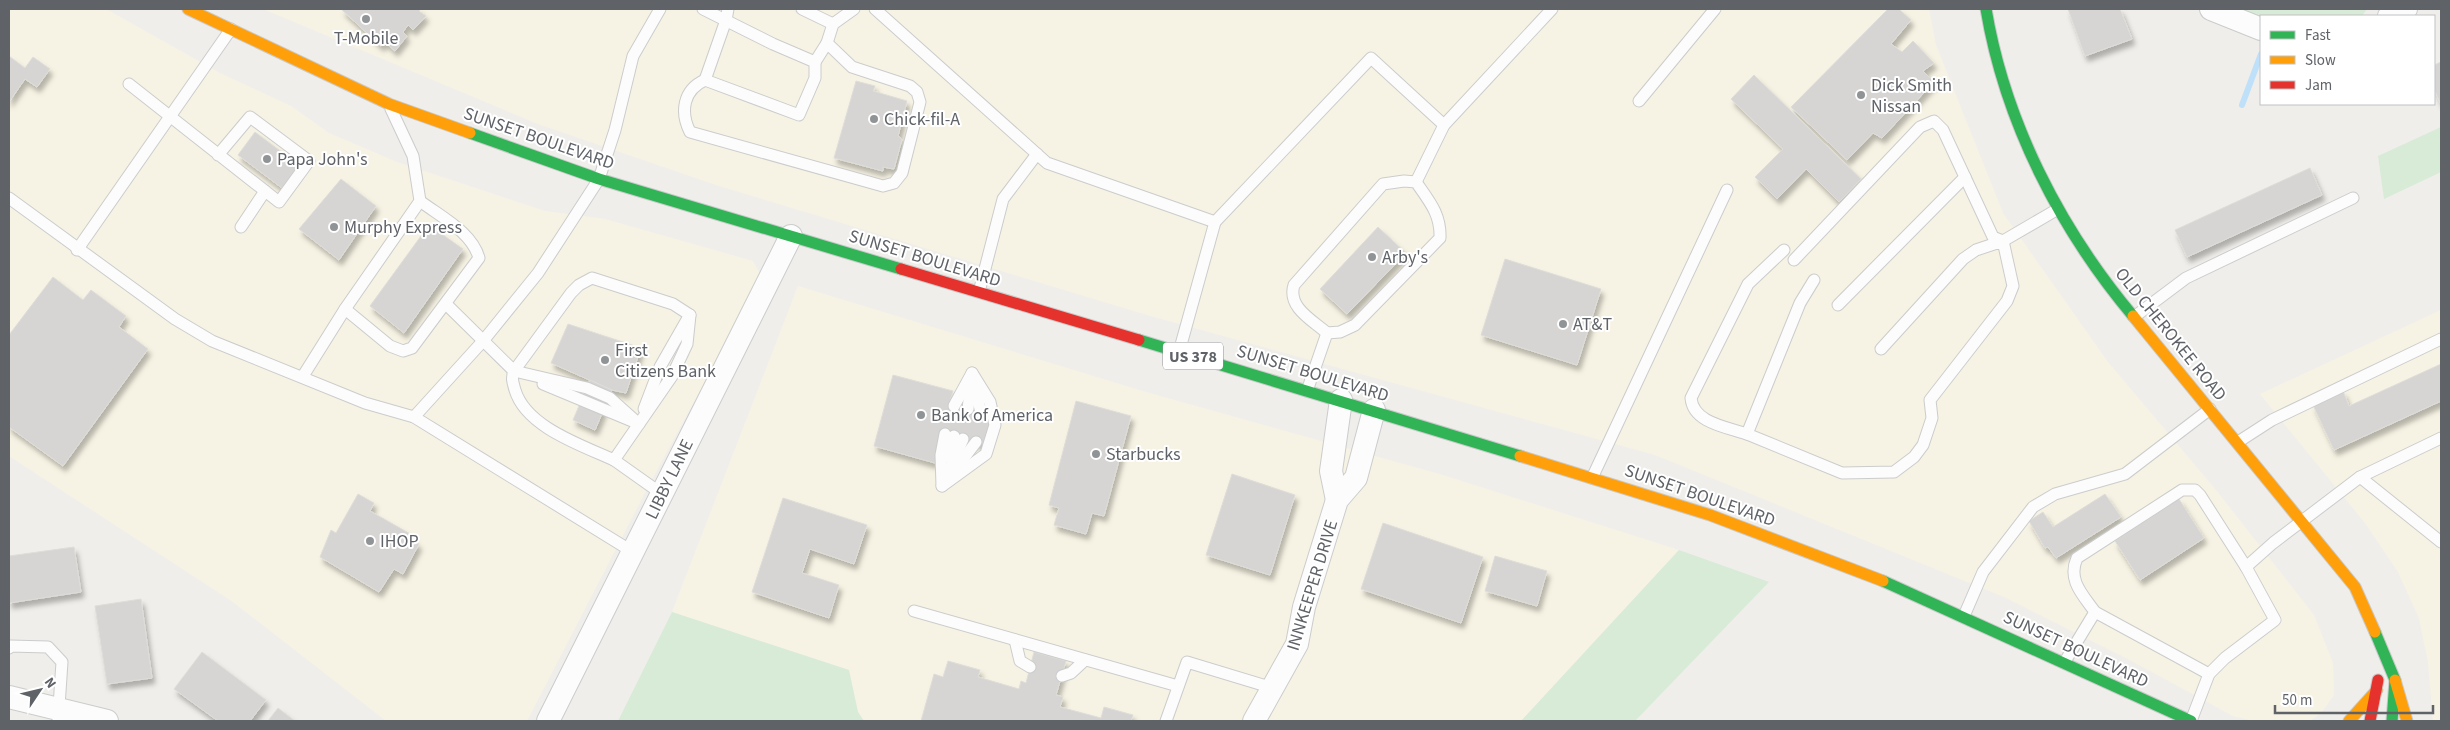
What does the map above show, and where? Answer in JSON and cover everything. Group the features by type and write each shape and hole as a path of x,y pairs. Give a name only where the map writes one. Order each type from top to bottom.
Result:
{"main road":[{"name":"SUNSET BOULEVARD","path":"188,9 389,104 599,179 1341,400 1710,515 1889,583 2191,721"},
{"name":"OLD CHEROKEE ROAD","path":"1986,9 1992,45 2014,113 2072,235 2105,283 2303,521 2355,587 2367,611 2382,652 2396,680 2407,721"},
{"name":"OLD CHEROKEE ROAD","path":"2370,721 2377,690 2382,652"},
{"path":"2392,721 2396,680"},
{"path":"2349,721 2377,690"}],"street":[{"path":"2211,9 2260,29"},
{"path":"2391,15 2406,9"},
{"name":"LIBBY LANE","path":"548,721 791,236"},
{"name":"INNKEEPER DRIVE","path":"1338,500 1331,471 1341,400"},
{"name":"INNKEEPER DRIVE","path":"1254,721 1297,644 1304,607 1338,500 1356,478 1374,410"},
{"path":"9,697 59,715 107,721"}],"lane":[{"path":"414,417 483,341 538,273 599,179 615,130 633,56 660,9"},
{"path":"702,9 727,14 773,44 815,62"},
{"path":"802,9 833,24"},
{"path":"704,80 799,115 814,78 815,62 827,43 833,24 854,9"},
{"path":"875,9 1048,163 1215,222"},
{"path":"1416,182 1444,125 1552,9"},
{"path":"1639,100 1715,9"},
{"path":"727,14 704,80 694,85 688,93 685,121 690,132 883,186 894,183 902,173 920,102 917,92 910,86 852,67 827,43"},
{"path":"78,250 231,29"},
{"path":"1179,352 1215,222 1371,58 1444,125"},
{"path":"129,84 279,202 309,161 250,117 218,154"},
{"path":"303,376 345,309 420,201 413,156 389,104"},
{"path":"1794,260 1920,127 1934,120 1943,130 1993,237 2002,241"},
{"path":"979,292 1003,199 1037,154"},
{"path":"1838,305 1965,177"},
{"path":"1404,181 1416,182 1436,210 1440,223 1440,238 1355,325 1340,332 1327,333 1295,306 1292,294 1294,285 1383,184 1404,181"},
{"path":"1592,478 1727,190"},
{"path":"241,227 265,192"},
{"path":"9,198 175,320 212,341 303,376 365,403 414,417 633,552"},
{"path":"2134,317 2186,278 2353,198"},
{"path":"345,309 390,346 403,351 412,348 479,258 470,238 420,201"},
{"path":"1881,349 1963,259 1976,250 2002,241 2058,209"},
{"path":"1784,250 1748,284 1691,398 1696,414 1842,473 1894,472 1905,466 1923,445 1929,432 1932,418 1930,400 2007,300 2013,286 2002,241"},
{"path":"614,460 672,376 687,344 690,315 673,304 592,278 578,285 571,293 514,371 511,377 518,402 529,415 573,441 614,460 662,494"},
{"path":"1746,434 1800,303 1814,280"},
{"path":"446,304 514,371 639,424"},
{"path":"1308,391 1327,333"},
{"path":"2237,443 2272,420 2441,339"},
{"path":"960,407 972,373"},
{"path":"972,373 981,413"},
{"path":"942,486 986,454 995,425 990,402 972,373"},
{"path":"1964,616 1983,572 2034,507 2055,494 2125,474 2210,409"},
{"path":"942,486 954,436"},
{"path":"2246,567 2273,543 2360,478 2441,438"},
{"path":"942,486 976,442"},
{"path":"2360,478 2441,542"},
{"path":"2191,721 2210,674 2225,658 2275,620 2246,567 2200,495 2195,490 2182,490 2077,558 2073,575 2077,586 2095,612 2210,674"},
{"path":"914,611 1178,686"},
{"path":"2064,663 2095,612"},
{"path":"1015,640 1020,661 1030,667"},
{"path":"9,648 10,646 48,647 62,662 59,715"},
{"path":"1062,676 1071,673 1085,660"},
{"path":"1166,721 1187,662 1273,688"}],"shaded area":[{"path":"9,9 106,9 220,73 291,106 329,133 397,162 545,211 605,219 753,261 760,274 758,283 649,485 527,721 386,721 233,602 9,456"},
{"path":"263,9 1929,9 1936,45 2003,213 2108,362 2216,490 2314,615 2333,663 2334,695 2321,713 2310,721 2254,721 2233,716 2126,658 2004,597 1655,455 1147,315 719,186 538,124"},
{"path":"798,286 1146,392 1443,475 1679,550 1521,721 864,721 858,712 849,670 672,612"},
{"path":"2441,310 2441,721 2433,721 2428,662 2419,618 2398,572 2365,523 2260,394"}],"green space":[{"path":"2239,9 2367,9 2363,15 2260,15 2260,28"},
{"path":"2441,127 2441,172 2384,199 2378,156"},
{"path":"1679,550 1769,582 1635,721 1521,721"},
{"path":"672,612 849,670 858,712 864,721 618,721"}],"building":[{"path":"341,9 421,9 419,11 426,16 413,30 408,25 403,32 407,36 395,51 385,42 381,46"},
{"path":"1888,9 1899,9 1911,20 1891,44 1902,52 1913,41 1934,63 1923,71 1934,82 1882,138 1873,133 1847,160 1791,107"},
{"path":"2068,9 2120,9 2132,39 2085,56"},
{"path":"9,56 25,68 33,57 50,69 37,87 25,79 9,102"},
{"path":"2441,62 2441,104 2435,91 2435,65"},
{"path":"1754,75 1861,179 1839,202 1806,169 1777,199 1755,177 1783,149 1731,99"},
{"name":"Chick-fil-A","path":"856,81 875,86 873,91 907,101 898,136 902,139 894,169 883,167 883,171 834,158"},
{"path":"255,132 299,165 282,188 238,155"},
{"path":"2310,168 2322,195 2187,257 2175,230"},
{"path":"341,179 376,206 339,260 299,229"},
{"path":"429,225 463,249 404,333 370,306"},
{"path":"1378,227 1406,253 1347,314 1320,289"},
{"path":"1505,259 1601,289 1577,365 1481,335"},
{"path":"53,277 83,300 91,290 126,316 119,327 148,349 63,466 9,427 9,335"},
{"path":"568,324 641,348 626,393 612,390 551,363"},
{"path":"2441,364 2441,401 2334,450 2313,405 2343,391 2349,406"},
{"path":"893,375 953,391 949,404 992,416 984,445 943,433 935,463 874,446"},
{"path":"590,380 612,390 595,430 573,420"},
{"path":"1076,401 1131,416 1104,516 1092,513 1086,534 1054,525 1059,508 1049,505"},
{"path":"1232,474 1295,495 1270,575 1206,555"},
{"name":"IHOP","path":"358,494 374,503 370,511 414,536 411,539 419,544 403,574 394,569 379,592 320,557 331,530 336,533"},
{"path":"2105,494 2121,517 2056,558 2048,547 2045,548 2029,521 2043,512 2053,527"},
{"path":"783,498 867,525 854,564 810,549 802,573 839,585 829,618 752,592"},
{"path":"2179,499 2204,538 2140,580 2115,541"},
{"path":"1383,523 1483,557 1461,623 1361,589"},
{"path":"74,547 81,592 9,603 9,556"},
{"path":"1495,556 1547,571 1537,606 1485,591"},
{"path":"141,599 152,678 107,684 95,606"},
{"path":"202,652 266,700 250,721 218,721 174,689"},
{"path":"1034,652 1066,661 1056,695 1063,697 1060,707 1101,718 1104,707 1133,715 1131,721 921,721 934,674 943,677 948,661 980,670 978,677 1019,689 1021,681 1026,683"},
{"path":"278,708 295,721 268,721"}],"waterway":[{"path":"2242,105 2260,57"}],"traffic: fast":[{"path":"1986,9 1995,51 2007,92 2039,172 2059,210 2082,247 2133,316"},
{"path":"470,133 599,179 901,269"},
{"path":"1139,340 1520,456"},
{"path":"1883,581 2191,721"},
{"path":"2375,632 2395,680 2392,721"}],"traffic: slow":[{"path":"188,9 389,104 470,133"},
{"path":"2133,316 2355,587 2375,632"},
{"path":"1520,456 1710,515 1883,581"},
{"path":"2395,680 2407,721"},
{"path":"2349,721 2377,690"}],"traffic: jam":[{"path":"901,269 1139,340"},
{"path":"2370,721 2378,680"}],"place":[{"name":"T-Mobile","path":"366,19"},
{"name":"Dick Smith Nissan","path":"1861,95"},
{"name":"Chick-fil-A","path":"874,119"},
{"name":"Papa John's","path":"267,159"},
{"name":"Murphy Express","path":"334,227"},
{"name":"Arby's","path":"1372,257"},
{"name":"AT&T","path":"1563,324"},
{"name":"First Citizens Bank","path":"605,360"},
{"name":"Bank of America","path":"921,415"},
{"name":"Starbucks","path":"1096,454"},
{"name":"IHOP","path":"370,541"}]}
